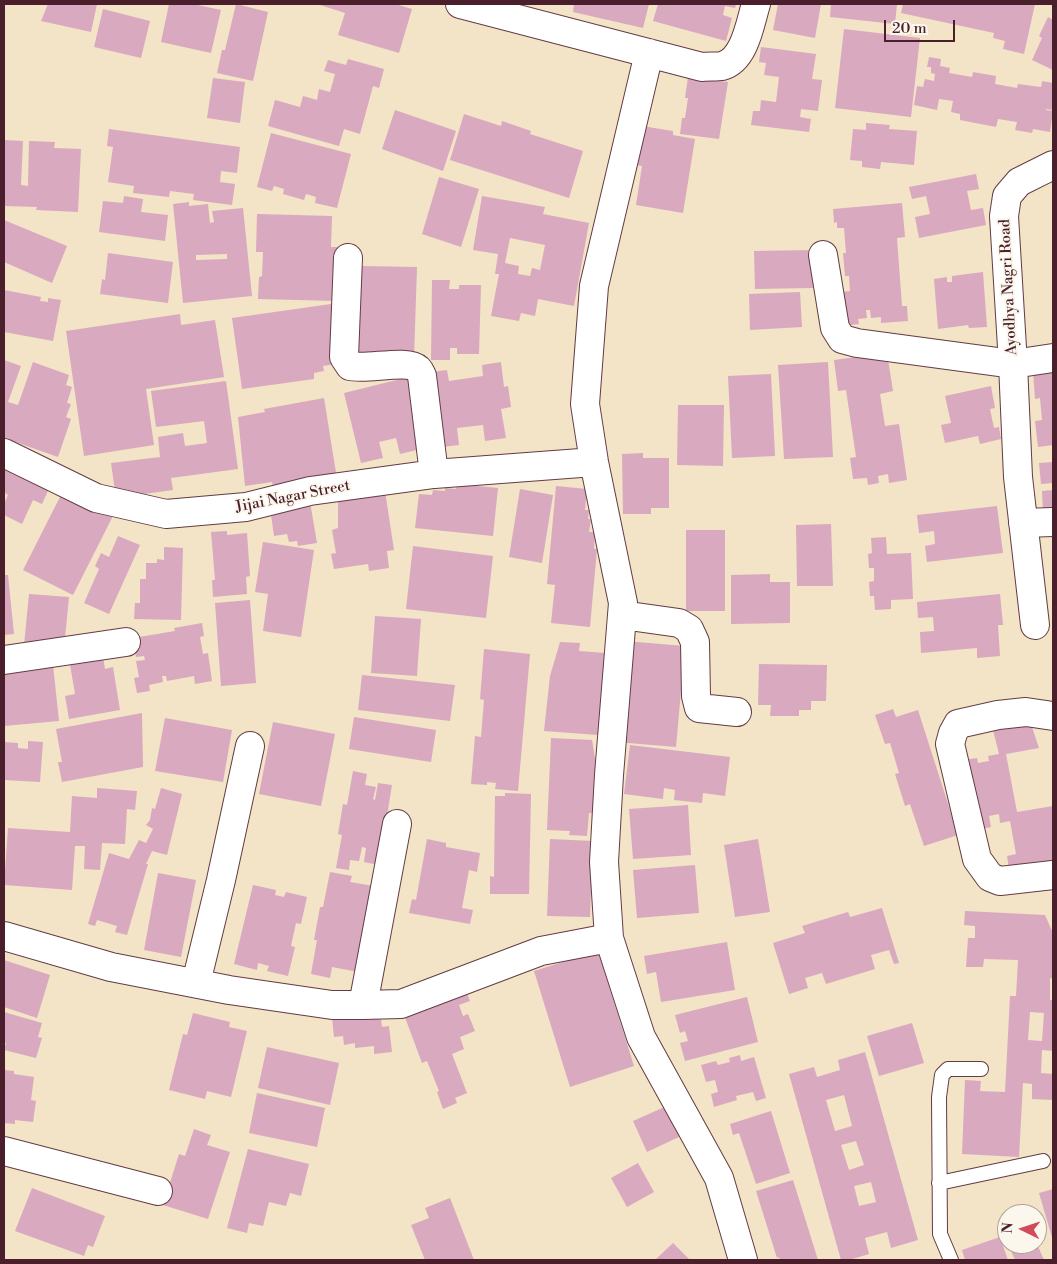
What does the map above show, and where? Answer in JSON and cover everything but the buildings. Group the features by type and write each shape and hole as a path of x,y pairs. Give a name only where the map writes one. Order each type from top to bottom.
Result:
{"street":[{"path":"460,4 702,67 722,66 735,58 742,48 756,4"},
{"path":"649,53 594,286 585,404 594,462 623,603 604,862 609,938 641,1037 720,1178 744,1260"},
{"name":"Ayodhya Nagri Road","path":"1053,166 1019,182 1007,196 1004,216 1013,364 1053,358"},
{"path":"823,255 835,328 842,339 857,343 1013,364 1018,477 1035,625"},
{"path":"348,258 344,357 350,366 359,368 408,364 418,369 422,376 434,474"},
{"name":"Jijai Nagar Street","path":"4,453 96,498 166,514 246,507 310,491 434,474 594,462"},
{"path":"1023,523 1053,522"},
{"path":"622,615 679,623 689,629 695,642 696,696 699,708 738,712"},
{"path":"4,660 126,642"},
{"path":"1053,720 1026,712 998,715 958,724 950,744 977,859 990,877 1000,881 1053,875"},
{"path":"196,983 250,746"},
{"path":"363,1005 397,824"},
{"path":"4,936 112,967 229,990 332,1005 401,1004 541,951 609,938"},
{"path":"4,1150 158,1190"}],"lane":[{"path":"951,1260 940,1234 938,1097 942,1075 948,1068 981,1069"},
{"path":"939,1184 1044,1161"}]}
